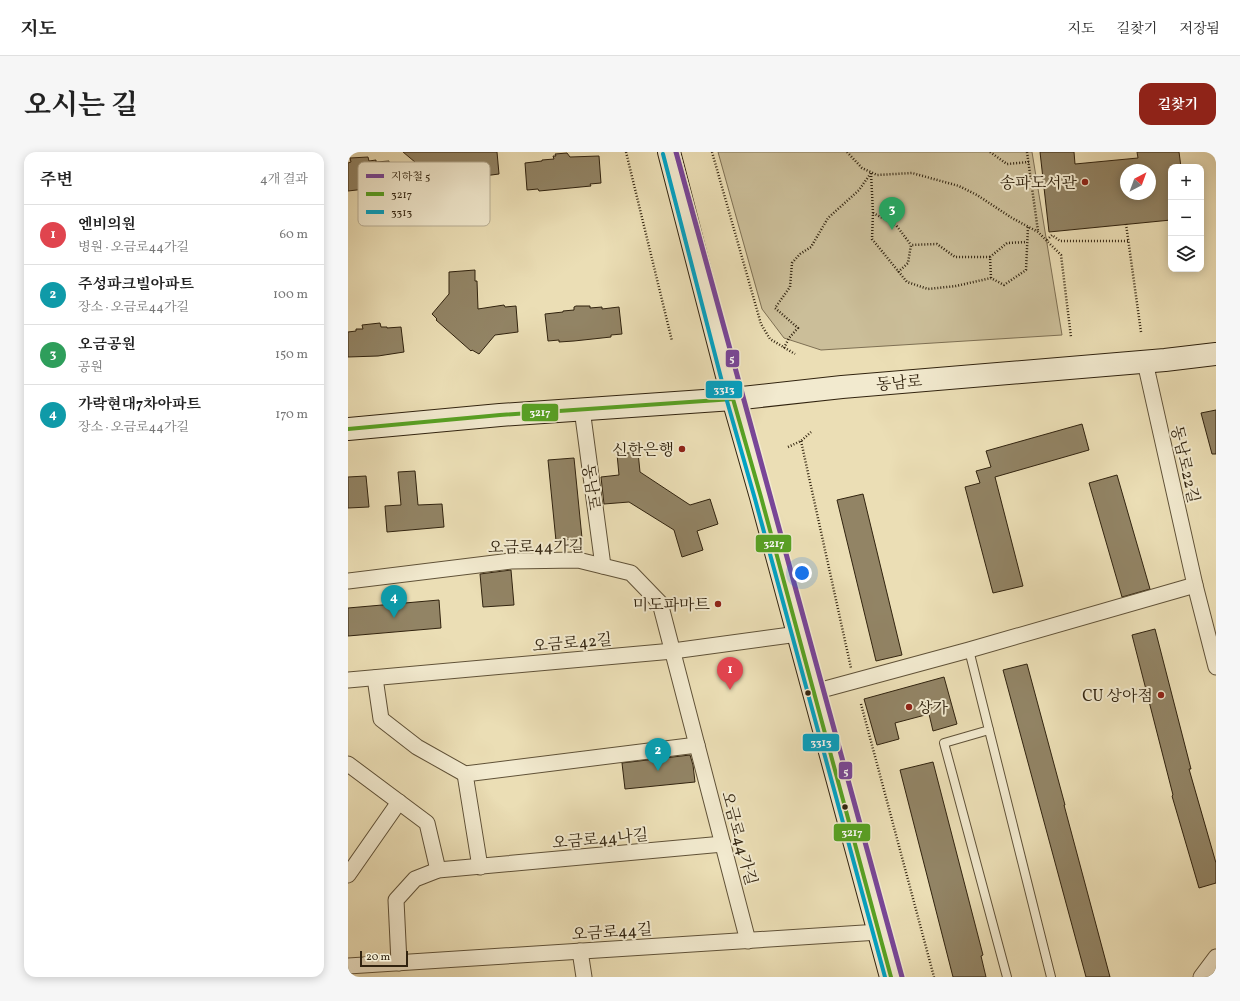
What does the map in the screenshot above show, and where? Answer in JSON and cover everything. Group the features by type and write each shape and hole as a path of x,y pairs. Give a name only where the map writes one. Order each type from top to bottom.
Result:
{"main road":[{"path":"669,152 733,399 891,977"},
{"name":"동남로","path":"348,429 500,415 733,399 842,387 1145,362 1216,354"}],"street":[{"name":"동남로22길","path":"1145,362 1195,585 1216,667"},
{"name":"동남로","path":"582,409 603,566"},
{"name":"오금로44가길","path":"348,581 511,561 578,560 631,573 660,603 748,941"},
{"path":"814,692 969,650 1195,585"},
{"name":"오금로42길","path":"348,680 673,651 798,634"},
{"path":"375,678 381,719 416,747 465,774 697,745"},
{"path":"348,764 427,823 438,870"},
{"path":"465,774 480,867"},
{"path":"348,875 398,802"},
{"name":"오금로44나길","path":"399,963 396,900 415,879 438,870 723,844"},
{"name":"오금로44길","path":"348,966 879,932"},
{"path":"580,951 584,977"},
{"path":"1201,977 1216,957"}],"lane":[{"path":"969,650 1050,977"},
{"path":"989,730 944,743 1007,977"}],"path":[{"path":"626,152 672,341"},
{"path":"712,152 761,324 770,339 795,354"},
{"path":"847,152 862,168 877,175 912,173 959,186 977,195 1038,232 1061,255 1071,337"},
{"path":"990,152 1008,164 1029,162"},
{"path":"1027,152 1038,232"},
{"path":"784,348 789,338 798,328 775,308 790,287 792,263 800,254 811,247 828,218 858,190 871,172"},
{"path":"871,172 873,213 872,239 907,282 928,289 956,286 991,278 1004,285 1026,270 1028,227"},
{"path":"873,213 896,225 911,245 908,263 898,272"},
{"path":"1126,224 1142,332"},
{"path":"1047,240 1052,235 1060,241 1129,240"},
{"path":"911,245 937,244 954,257 990,257 1007,243 1027,242"},
{"path":"990,257 991,278"},
{"path":"788,447 801,441 811,432"},
{"path":"801,441 851,668"},
{"path":"861,704 934,977"}],"shaded area":[{"path":"718,152 1032,152 1062,335 821,350 784,338 762,309"}],"building":[{"path":"403,152 497,152 499,174 490,175 490,162 415,162"},
{"name":"송파도서관","path":"1040,152 1074,152 1075,164 1138,158 1137,152 1179,152 1181,164 1168,164 1168,220 1049,232"},
{"path":"567,153 570,157 599,156 601,183 590,184 591,186 539,191 538,189 527,190 525,163 554,159 553,156 556,156 555,154"},
{"path":"368,157 369,161 376,160 376,162 358,162 358,190 348,191 348,163 351,162 350,158"},
{"path":"475,270 478,309 504,305 505,307 516,306 518,332 495,335 479,354 472,350 471,351 436,320 437,319 432,314 449,294 449,272"},
{"path":"590,306 590,308 602,307 602,309 619,307 622,334 611,335 611,337 574,341 548,341 545,314 574,310 574,307"},
{"path":"380,323 381,327 401,327 404,352 378,356 348,357 348,332 356,331 356,329 363,329 362,325"},
{"path":"1216,410 1216,454 1212,454 1201,413"},
{"path":"1082,424 1089,450 995,477 1023,586 993,593 965,487 980,483 976,471 991,467 986,451"},
{"path":"638,452 640,472 690,505 710,499 718,524 697,531 703,550 682,557 674,530 629,502 604,504 601,477 619,475 617,454"},
{"path":"574,458 582,538 556,541 548,460"},
{"path":"415,471 418,505 442,504 444,527 387,532 385,506 401,505 398,472"},
{"path":"1117,475 1150,589 1122,597 1089,483"},
{"path":"366,476 369,507 348,508 348,477"},
{"path":"863,494 902,655 876,661 837,500"},
{"path":"511,570 514,605 483,607 480,574"},
{"path":"439,600 441,628 348,636 348,608"},
{"path":"1155,629 1191,769 1189,769 1216,863 1216,883 1199,888 1172,796 1173,795 1132,635"},
{"path":"1027,664 1110,977 1086,977 1003,670"},
{"name":"상가","path":"944,677 957,724 933,731 929,714 895,723 899,739 877,745 864,699"},
{"path":"690,755 695,782 625,789 622,763"},
{"path":"933,762 983,955 981,956 986,977 953,977 900,770"}],"metro line":[{"name":"5","path":"676,152 902,977"}],"transit line":[{"name":"3313","path":"663,154 727,401 885,977"},
{"name":"3217","path":"733,399 891,977"},
{"name":"3217","path":"348,429 500,415 733,399"}],"place":[{"name":"송파도서관","path":"1085,182"},
{"name":"오금공원","path":"892,230"},
{"name":"신한은행","path":"682,449"},
{"name":"미도파마트","path":"718,604"},
{"name":"가락현대7차아파트","path":"394,618"},
{"name":"엔비의원","path":"730,690"},
{"name":"CU 상아점","path":"1161,695"},
{"name":"상가","path":"909,707"},
{"name":"주성파크빌아파트","path":"658,771"}]}
